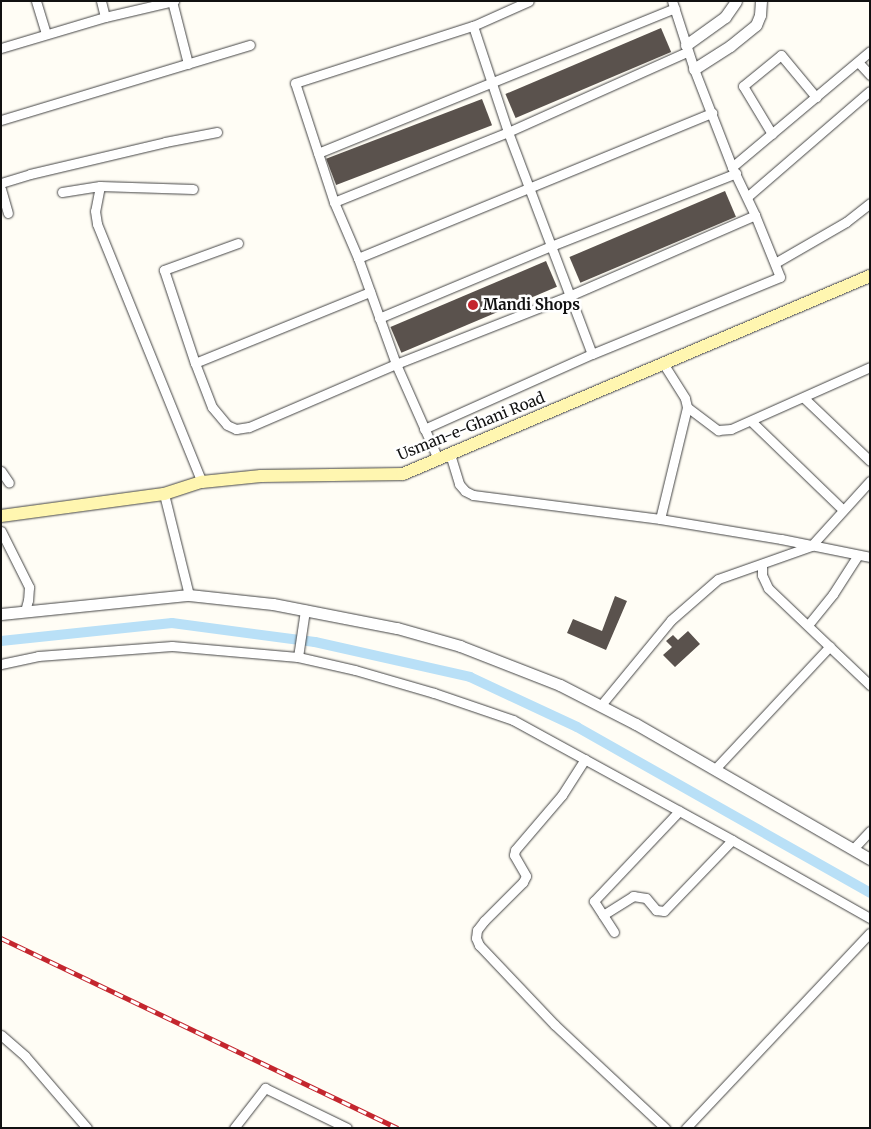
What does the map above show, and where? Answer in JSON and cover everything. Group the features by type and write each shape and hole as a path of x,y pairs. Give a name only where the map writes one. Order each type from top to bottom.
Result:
{"main road":[{"name":"Usman-e-Ghani Road","path":"1,516 164,494 202,482 261,476 403,474 870,276"}],"street":[{"path":"36,1 46,34"},
{"path":"101,1 105,17"},
{"path":"1,48 105,17 173,1 188,64"},
{"path":"529,1 473,26 295,83 334,202 358,258 396,364 424,429 465,491 473,495 660,519 870,557"},
{"path":"334,202 508,132 686,49 725,17 736,1"},
{"path":"694,69 730,46 756,25 760,15 761,1"},
{"path":"318,153 674,5 686,49 734,170 775,263 780,277 592,354 424,429"},
{"path":"473,26 508,132 531,188 569,296 592,354"},
{"path":"1,120 250,45"},
{"path":"379,318 734,170 772,134 870,51"},
{"path":"772,134 743,86 781,55 816,97"},
{"path":"858,62 870,75"},
{"path":"746,197 870,91"},
{"path":"358,258 712,112"},
{"path":"1,183 136,148 217,132"},
{"path":"100,186 94,210 97,224 202,482"},
{"path":"62,192 100,186 193,189"},
{"path":"1,189 8,213"},
{"path":"775,263 846,222 870,203"},
{"path":"238,243 164,270 194,363 212,407 227,425 236,429 248,427 396,364 569,296 755,215"},
{"path":"194,363 370,292"},
{"path":"660,519 687,408 685,398 663,363"},
{"path":"687,408 718,430 731,429 870,368"},
{"path":"804,398 870,461"},
{"path":"751,421 842,509"},
{"path":"1,471 9,483"},
{"path":"601,705 671,620 718,579 762,565 811,546 842,509 870,481"},
{"path":"164,494 189,595"},
{"path":"1,531 29,587 25,611"},
{"path":"808,625 833,594 858,554"},
{"path":"762,565 762,575 768,588 870,685"},
{"path":"1,614 189,595 305,610 397,628 460,646 552,681 601,705 870,859"},
{"path":"298,654 305,610"},
{"path":"1,664 38,656 172,646 298,654 426,690 504,717 585,759 870,918"},
{"path":"715,769 830,646"},
{"path":"585,759 562,795 515,850 514,855 526,876 484,921 477,930 476,938 479,945 555,1024 665,1128"},
{"path":"614,932 594,901 679,811"},
{"path":"853,849 870,831"},
{"path":"603,915 633,896 646,898 656,910 664,911 732,840"},
{"path":"686,1128 870,933"},
{"path":"1,1035 25,1056 87,1128"},
{"path":"235,1127 265,1088 347,1128"}],"building":[{"path":"661,28 671,52 516,118 505,94"},
{"path":"482,99 492,125 336,185 326,159"},
{"name":"Mandi Shops","path":"725,191 736,217 580,283 569,257"},
{"name":"Mandi Shops","path":"546,261 557,287 401,353 390,327"},
{"path":"615,596 627,601 606,650 567,633 573,619 602,631"},
{"path":"688,631 700,644 675,667 663,655 672,647 666,641 673,635 678,640"}],"waterway":[{"path":"1,641 172,623 315,642 470,677 577,727 870,893"}],"railway":[{"path":"1,938 398,1128"}],"place":[{"name":"Mandi Shops","path":"473,305"}]}
